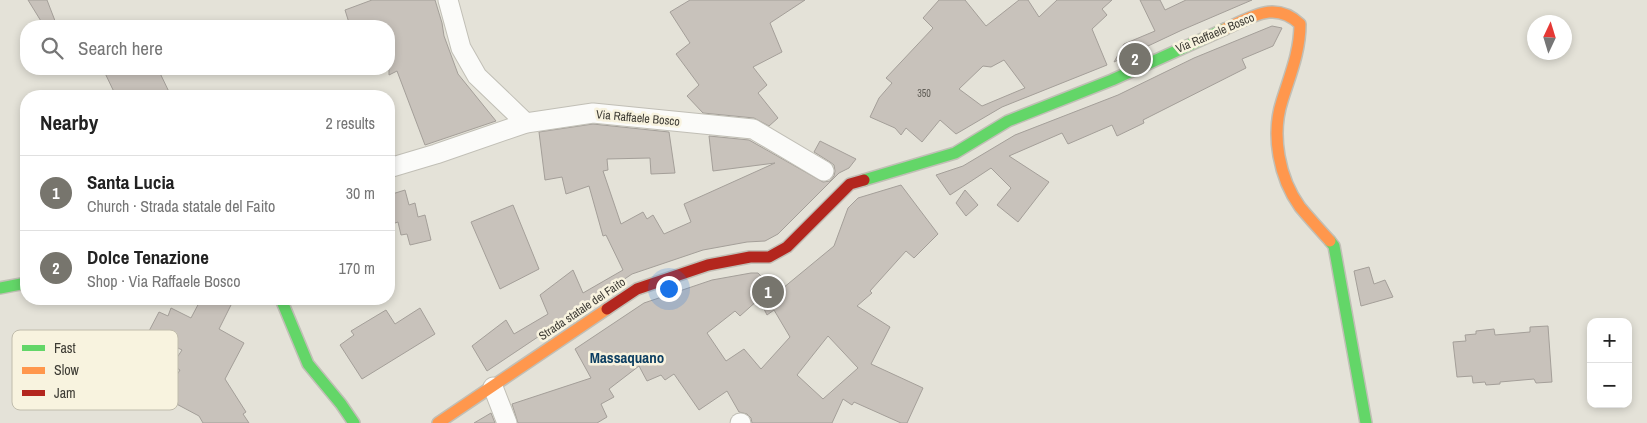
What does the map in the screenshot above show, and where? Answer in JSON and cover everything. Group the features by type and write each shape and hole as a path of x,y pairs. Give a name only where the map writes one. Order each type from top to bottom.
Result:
{"street":[{"path":"448,0 461,48 476,76 526,122"},
{"name":"Via Raffaele Bosco","path":"850,184 955,153 1008,121 1112,80 1269,5 1282,10 1291,15 1300,24 1300,40 1291,76 1281,103 1276,140 1282,171 1299,205 1334,246 1366,423"},
{"name":"Via Raffaele Bosco","path":"395,166 436,154 526,122 593,113 753,129 824,171"},
{"name":"Strada statale del Faito","path":"438,423 637,288 708,265 750,257 769,256 787,247 850,184"},
{"path":"0,288 20,284"},
{"path":"283,305 308,364 354,423"},
{"path":"493,387 507,423"}],"building":[{"path":"28,0 47,0 55,20 40,20"},
{"path":"372,0 435,0 444,36 458,74 496,121 425,145 397,71 395,72 395,20 348,20 345,10"},
{"path":"690,0 805,0 770,23 782,52 753,67 767,85 758,93 778,118 769,126 754,118 703,113 687,96 699,85 676,54 690,43 670,12"},
{"path":"939,0 965,0 986,26 1019,0 1028,0 1039,17 1057,0 1112,0 1102,9 1107,15 1092,29 1107,65 1002,107 956,134 940,120 922,142 906,128 901,135 895,128 870,117 879,98 892,83 886,78 933,28 923,18","holes":["1004,60 1025,88 982,106 959,89 983,66 991,67"]},
{"path":"1140,0 1160,0 1165,10 1186,0 1252,0 1114,62 1124,44 1155,31"},
{"path":"1272,26 1282,28 1273,46 1242,59 1246,68 1143,120 1144,123 1117,136 1112,125 1068,144 1062,133 1009,156 1049,182 1018,222 997,205 1011,188 991,168 950,195 936,175 963,166 1015,135 1118,95 1194,58"},
{"path":"106,75 161,75 168,90 113,90"},
{"path":"593,124 669,132 675,173 651,174 650,158 607,159 608,170 603,171 621,224 643,212 647,219 653,215 664,234 691,222 684,204 775,163 713,171 709,136 749,140 823,182 830,181 835,171 834,165 814,152 820,141 856,159 849,168 839,173 778,234 765,241 747,242 703,250 632,274 487,371 472,346 506,320 514,334 548,314 540,295 573,270 583,293 623,270 606,235 603,236 589,186 566,194 562,177 545,180 539,132"},
{"path":"901,185 938,234 914,258 906,251 870,291 872,293 857,306 890,327 871,364 923,388 907,423 901,423 854,402 852,405 843,399 832,423 752,423 751,418 747,414 739,412 727,391 699,410 674,374 665,380 661,375 647,381 639,366 609,389 614,397 601,404 607,417 597,423 518,423 512,404 591,378 575,349 644,303 712,280 751,273 758,273 777,293 834,246 848,208 858,198","holes":["759,299 767,315 774,310 790,337 761,369 744,349 726,361 707,333 735,311 740,316","828,336 858,368 823,399 797,375"]},
{"path":"405,190 409,205 415,203 418,217 425,215 431,240 410,245 407,234 401,235 398,222 395,223 395,193"},
{"path":"965,190 978,205 966,216 956,203"},
{"path":"513,205 539,269 500,289 471,222"},
{"path":"1369,267 1374,284 1385,280 1393,297 1361,306 1354,271"},
{"path":"198,305 231,305 219,329 244,343 225,379 246,412 243,414 249,423 203,423 199,416 178,405 178,373 180,370 178,369 178,356 182,350 178,348 178,330 150,330 159,312 168,316 171,308 191,318"},
{"path":"420,308 435,334 362,379 340,345 354,335 351,331 386,310 395,324"},
{"path":"1548,326 1552,382 1536,383 1534,379 1486,385 1485,382 1473,383 1472,376 1457,377 1453,342 1466,341 1465,335 1476,334 1476,331 1494,329 1495,335 1530,332 1530,327"},
{"path":"491,413 495,423 474,423"}],"traffic: fast":[{"path":"864,180 955,153 1008,121 1112,80 1225,29"},
{"path":"1330,241 1334,246 1366,423"},
{"path":"0,288 20,284"},
{"path":"283,305 308,364 354,423"}],"traffic: slow":[{"path":"1225,29 1254,16 1272,12 1282,13 1300,24 1296,54 1279,114 1277,142 1282,170 1293,196 1300,207 1330,241"},
{"path":"438,423 607,309"}],"traffic: jam":[{"path":"607,309 637,289 708,265 750,257 769,257 787,247 850,184 864,180"}],"place":[{"name":"Dolce Tenazione","path":"1135,59"},
{"name":"Santa Lucia","path":"768,292"}],"district":[{"name":"Massaquano","path":"627,357"}]}
